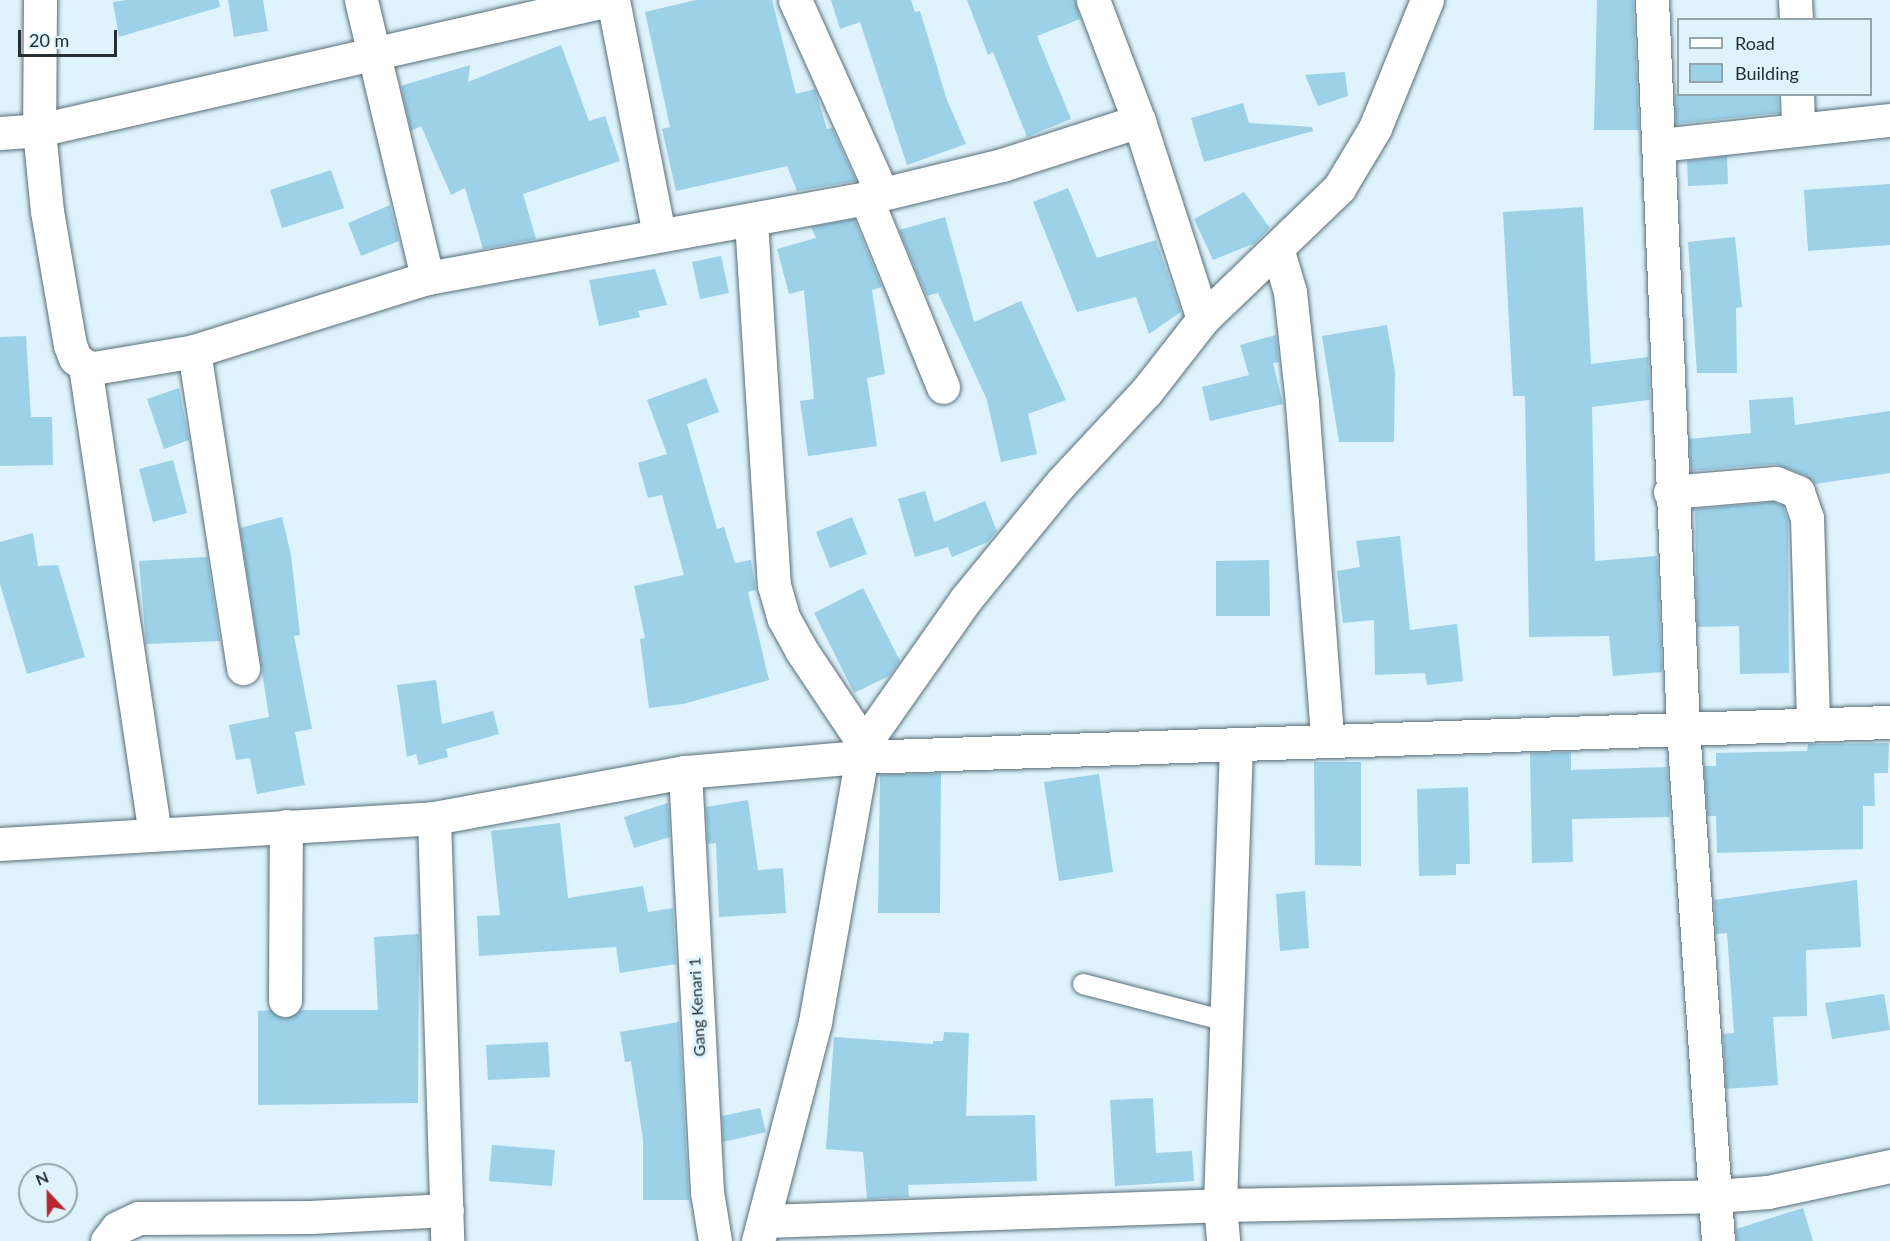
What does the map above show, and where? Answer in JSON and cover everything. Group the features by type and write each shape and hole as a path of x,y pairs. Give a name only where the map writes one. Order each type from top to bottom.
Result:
{"street":[{"path":"40,0 39,130 47,211 70,345 75,358 85,366 155,832"},
{"path":"361,0 427,278"},
{"path":"0,134 39,130 374,56 611,0 659,234"},
{"path":"795,0 874,196 943,387"},
{"path":"1093,0 1139,121 1203,319"},
{"path":"1427,0 1375,128 1339,188 1203,319 1146,392 1061,483 966,599 862,750 815,1022 762,1231 1220,1206 1716,1196 1768,1191 1890,1166"},
{"path":"1652,0 1670,492 1683,728 1718,1241"},
{"path":"1795,0 1796,18"},
{"path":"1797,96 1798,129"},
{"path":"1659,145 1890,120"},
{"path":"85,366 194,351 427,278 659,234 751,221 874,196 1002,165 1139,121"},
{"path":"751,221 774,585 784,619 862,750"},
{"path":"1277,248 1290,292 1302,403 1327,739"},
{"path":"194,351 243,668"},
{"path":"1670,492 1776,483 1798,492 1807,518 1813,724"},
{"path":"0,844 155,832 434,818 685,772 862,750 1236,745 1327,739 1890,722"},
{"path":"1223,1241 1220,1206 1236,745"},
{"name":"Gang Kenari 1","path":"685,772 706,1181 715,1241"},
{"path":"107,1241 117,1228 138,1218 311,1229 447,1226 434,818"},
{"path":"285,1000 286,826"}],"lane":[{"path":"1083,984 1226,1022"}],"building":[{"path":"219,0 220,7 119,37 113,2"},
{"path":"228,0 263,0 268,31 234,37"},
{"path":"696,0 772,0 796,94 815,89 827,129 832,128 856,181 797,191 787,166 676,191 662,129 670,127 645,12"},
{"path":"831,0 911,0 915,12 920,11 947,100 966,144 907,165 860,22 840,29"},
{"path":"967,0 1075,0 1080,19 1037,36 1071,119 1027,137 993,52 988,55"},
{"path":"1597,0 1633,0 1639,130 1594,130"},
{"path":"561,45 589,121 605,116 620,161 523,194 536,239 483,249 465,188 451,195 421,126 411,131 401,86 470,65 468,82"},
{"path":"1345,72 1348,96 1318,106 1305,75"},
{"path":"1675,94 1677,96 1778,96 1779,113 1676,124"},
{"path":"1243,103 1249,123 1312,127 1313,131 1204,162 1191,118"},
{"path":"1727,156 1728,184 1688,186 1687,161"},
{"path":"331,170 344,208 282,228 270,190"},
{"path":"1890,184 1890,245 1808,251 1804,190"},
{"path":"1068,188 1097,258 1156,240 1181,312 1149,334 1136,297 1077,312 1033,202"},
{"path":"1244,192 1270,228 1255,243 1213,260 1194,219"},
{"path":"390,205 399,241 361,256 348,223"},
{"path":"1583,207 1591,364 1648,357 1650,400 1592,407 1595,561 1657,556 1662,672 1613,676 1609,636 1529,637 1525,396 1513,396 1503,212"},
{"path":"945,217 974,322 1021,301 1066,400 1028,414 1037,454 1001,462 987,400 938,293 927,296 899,230"},
{"path":"854,219 882,287 872,290 885,374 867,378 877,446 808,456 800,401 814,399 804,290 789,294 777,249 816,238 811,227"},
{"path":"1735,237 1742,307 1736,308 1737,373 1697,373 1688,242"},
{"path":"721,256 729,293 700,299 692,262"},
{"path":"655,269 667,305 638,311 640,317 599,326 589,280"},
{"path":"1387,325 1395,372 1394,442 1339,442 1322,336"},
{"path":"1276,335 1279,362 1273,363 1283,404 1210,421 1202,387 1249,375 1240,345"},
{"path":"26,336 31,417 52,417 53,465 0,466 0,337"},
{"path":"706,378 719,412 687,424 717,529 724,527 735,563 751,560 756,590 748,592 769,680 683,704 649,708 640,639 645,638 634,586 684,575 662,495 648,498 638,463 667,454 647,400"},
{"path":"179,388 189,440 164,449 147,399"},
{"path":"1793,397 1795,425 1890,411 1890,473 1815,484 1805,475 1775,464 1691,471 1689,439 1751,433 1749,400"},
{"path":"173,460 187,513 153,522 139,469"},
{"path":"925,491 934,522 985,501 997,531 988,542 952,557 948,547 915,557 898,499"},
{"path":"1773,502 1783,506 1788,521 1789,673 1740,674 1739,626 1697,627 1695,509"},
{"path":"282,517 291,555 300,635 294,636 312,729 295,732 305,785 257,794 250,758 236,760 229,725 269,717 240,528"},
{"path":"852,517 867,554 830,568 816,532"},
{"path":"33,533 38,566 58,565 85,657 27,674 0,584 0,542"},
{"path":"1400,536 1410,630 1457,624 1463,681 1427,685 1425,673 1375,675 1374,620 1343,623 1337,571 1360,567 1356,541"},
{"path":"207,557 220,641 146,644 139,561"},
{"path":"1269,560 1270,616 1216,616 1216,561"},
{"path":"863,588 900,661 889,676 854,693 814,613"},
{"path":"436,680 442,724 493,711 499,734 446,749 448,757 419,765 416,754 407,757 397,685"},
{"path":"1889,743 1888,773 1874,773 1875,806 1863,806 1863,849 1717,853 1716,816 1708,816 1704,766 1716,766 1716,753 1807,751 1808,744"},
{"path":"1571,752 1571,770 1667,767 1670,817 1572,819 1573,862 1532,863 1530,753"},
{"path":"1314,762 1361,762 1361,866 1315,865"},
{"path":"941,773 940,913 878,913 880,775"},
{"path":"1099,774 1113,872 1059,881 1044,782"},
{"path":"1468,787 1470,864 1456,864 1456,875 1419,876 1417,789"},
{"path":"748,800 758,870 783,868 786,913 719,917 716,843 708,844 706,807"},
{"path":"668,803 670,837 634,848 624,817"},
{"path":"560,823 568,898 643,886 648,912 673,908 676,964 620,973 616,947 479,956 477,916 500,915 491,831"},
{"path":"1857,880 1861,947 1806,950 1807,1016 1773,1017 1778,1085 1726,1089 1723,1034 1734,1033 1727,933 1716,934 1714,900"},
{"path":"1305,891 1309,948 1280,951 1276,894"},
{"path":"419,934 418,1103 258,1105 258,1011 270,1010 285,1019 300,1010 378,1010 374,937"},
{"path":"1884,994 1890,1030 1832,1039 1825,1003"},
{"path":"679,1022 689,1200 643,1200 643,1140 631,1061 625,1062 620,1032"},
{"path":"944,1032 969,1033 966,1116 1035,1115 1037,1181 908,1185 909,1197 867,1199 863,1152 826,1149 834,1037 933,1044 933,1041 943,1041"},
{"path":"548,1042 550,1077 488,1080 486,1045"},
{"path":"1153,1098 1156,1153 1192,1151 1194,1181 1115,1186 1110,1100"},
{"path":"760,1108 766,1132 723,1142 722,1116"},
{"path":"492,1145 555,1150 552,1186 489,1181"},
{"path":"1803,1208 1813,1241 1737,1241 1736,1229"}]}
